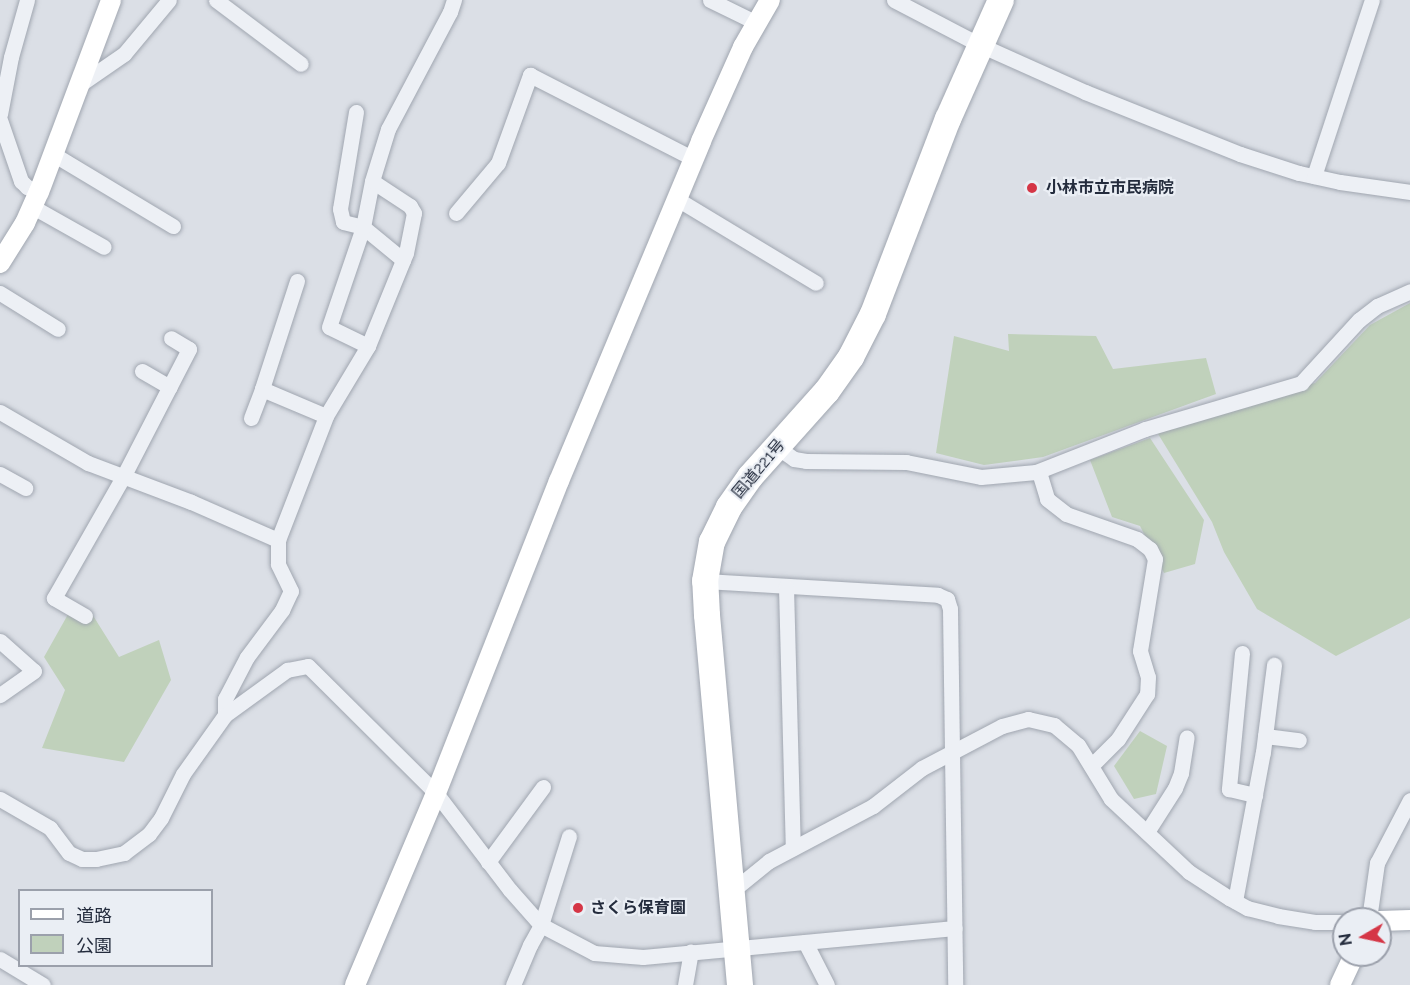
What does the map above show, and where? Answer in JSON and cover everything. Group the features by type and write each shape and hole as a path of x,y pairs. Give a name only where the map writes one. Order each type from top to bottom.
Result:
{"highway":[{"name":"国道221号","path":"740,985 705,581 712,542 729,507 750,477 827,391 851,357 873,314 948,118 1001,0"}],"street":[{"path":"0,114 11,57 27,0"},
{"path":"0,263 36,199 111,0"},
{"path":"79,85 124,54 169,0"},
{"path":"216,0 301,64"},
{"path":"368,346 329,327 363,227 372,181 388,129 450,12 454,0"},
{"path":"710,0 757,23"},
{"path":"355,985 436,793 559,481 677,199 743,47 770,0"},
{"path":"894,0 980,45 1085,92 1240,154 1314,176 1410,192"},
{"path":"1314,176 1372,0"},
{"path":"456,213 498,163 530,75 694,159"},
{"path":"356,112 340,209 343,222 363,227 403,260"},
{"path":"0,120 21,181 36,199 104,247"},
{"path":"53,154 174,226"},
{"path":"225,715 225,699 247,657 282,610 291,591 278,564 278,540 326,416 368,346 403,260 414,213 410,206 372,181"},
{"path":"677,199 816,283"},
{"path":"251,418 297,281"},
{"path":"777,447 794,459 806,462 906,462 981,477 1039,472 1146,429 1300,383 1359,320 1377,306 1410,291"},
{"path":"0,293 58,328"},
{"path":"85,616 54,598 123,477 189,349 171,338"},
{"path":"142,371 170,387"},
{"path":"262,388 326,416"},
{"path":"0,412 88,463 191,502 278,540"},
{"path":"1039,472 1047,499 1066,514 1091,525 1137,539 1150,549 1155,559 1140,651 1148,677 1147,694 1118,739 1091,766"},
{"path":"0,474 25,488"},
{"path":"705,581 938,595 947,599 950,609 953,753 955,985"},
{"path":"786,586 793,848"},
{"path":"0,641 34,671 0,695"},
{"path":"1242,653 1229,789 1255,795"},
{"path":"1235,902 1265,736 1274,665"},
{"path":"0,799 50,828 69,853 82,859 124,854 149,834 161,818 183,774 225,715 279,675 308,666 436,793 488,862 542,926 594,953 643,957 955,928"},
{"path":"732,891 769,861 860,814 922,768 1002,726 1028,719 1054,725 1078,745 1111,799 1189,872 1247,908 1315,922 1332,921"},
{"path":"1265,736 1299,740"},
{"path":"1147,832 1175,788 1181,773 1187,737"},
{"path":"488,862 543,787"},
{"path":"1371,907 1377,862 1410,800"},
{"path":"513,985 530,945 542,926 569,836"},
{"path":"805,942 827,985"},
{"path":"685,985 691,952"},
{"path":"0,959 44,985"},
{"path":"1340,985 1348,967"}],"green space":[{"path":"1410,303 1410,618 1336,656 1257,609 1224,552 1212,522 1155,429 1315,383 1370,325"},
{"path":"1008,334 1096,336 1113,369 1206,358 1216,394 1043,457 984,465 936,453 954,336 1009,351"},
{"path":"1150,438 1204,520 1195,564 1164,573 1140,526 1112,517 1090,460"},
{"path":"71,609 92,614 119,657 159,640 171,680 124,762 42,748 65,690 44,657"},
{"path":"1140,731 1167,746 1156,794 1134,799 1114,766"}],"place":[{"name":"小林市立市民病院","path":"1032,188"},
{"name":"さくら保育園","path":"578,908"}]}
